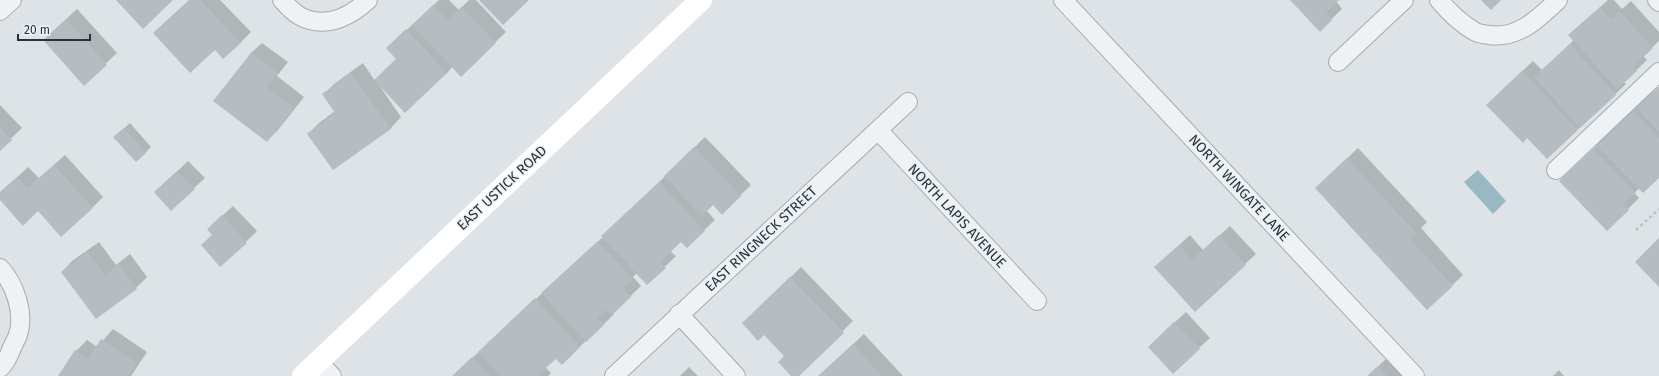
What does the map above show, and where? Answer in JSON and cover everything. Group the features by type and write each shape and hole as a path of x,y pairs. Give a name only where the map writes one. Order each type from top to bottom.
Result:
{"main road":[{"name":"EAST USTICK ROAD","path":"303,376 325,369 701,0"}],"street":[{"path":"0,11 12,0"},
{"path":"282,0 290,9 305,19 323,22 341,19 357,10 368,0"},
{"name":"NORTH WINGATE LANE","path":"1063,0 1415,376"},
{"path":"1338,62 1404,0"},
{"path":"1439,0 1454,16 1475,32 1499,36 1523,30 1558,0"},
{"path":"1556,170 1659,72"},
{"name":"EAST RINGNECK STREET","path":"614,376 908,102"},
{"name":"NORTH LAPIS AVENUE","path":"878,130 1037,301"},
{"path":"0,268 17,297 20,314 18,334 5,363 0,368"},
{"path":"679,314 736,376"}],"path":[{"path":"1636,230 1659,209"}],"water":[{"path":"1478,170 1506,201 1493,214 1464,182"}],"building":[{"path":"116,0 173,0 143,29"},
{"path":"189,0 200,0 241,43 223,59 215,50 190,73 153,33"},
{"path":"479,0 529,0 503,25"},
{"path":"1290,0 1339,0 1326,13 1332,20 1320,32"},
{"path":"1481,0 1501,0 1491,10"},
{"path":"433,5 448,20 461,7 496,43 461,77 412,25"},
{"path":"1600,7 1611,19 1619,11 1653,48 1633,67 1637,71 1617,89 1568,35"},
{"path":"66,19 107,65 84,86 43,40"},
{"path":"406,29 447,73 405,113 374,80 396,59 386,48"},
{"path":"1570,44 1616,95 1580,128 1534,77"},
{"path":"251,53 278,73 267,87 294,108 267,142 213,101"},
{"path":"1522,71 1578,130 1547,159 1527,138 1523,143 1486,105"},
{"path":"351,73 391,129 333,170 307,134 335,113 322,94"},
{"path":"1659,87 1659,132 1636,107"},
{"path":"1632,110 1659,138 1659,178 1643,193 1596,145"},
{"path":"0,127 12,140 0,151"},
{"path":"124,128 146,153 136,162 113,137"},
{"path":"694,147 741,196 722,215 713,205 702,216 664,176"},
{"path":"1593,149 1636,193 1624,204 1629,210 1607,231 1559,181"},
{"path":"1347,158 1417,234 1410,239 1453,286 1427,310 1315,188"},
{"path":"54,165 93,208 61,237 38,211 23,226 0,200 0,192 17,177 27,188"},
{"path":"177,171 195,189 171,211 154,192"},
{"path":"659,182 705,231 687,248 681,242 660,262 666,268 647,285 601,236"},
{"path":"222,215 247,243 220,267 201,245 212,235 207,229"},
{"path":"1219,235 1246,265 1195,312 1154,267 1179,245 1192,260"},
{"path":"1659,238 1659,287 1635,262"},
{"path":"598,241 633,279 623,288 631,297 612,315 606,310 597,318 604,325 586,342 541,293"},
{"path":"87,252 105,275 119,264 137,289 96,319 61,272"},
{"path":"790,277 844,333 799,376 791,376 778,362 784,356 764,335 758,341 742,323"},
{"path":"535,298 580,347 562,365 556,359 537,376 501,376 478,352"},
{"path":"1174,322 1200,349 1173,374 1148,347"},
{"path":"101,339 137,363 128,376 58,376 75,350 88,359"},
{"path":"853,344 882,376 818,376"},
{"path":"472,357 490,376 452,376"},
{"path":"1378,366 1387,376 1367,376"}]}
